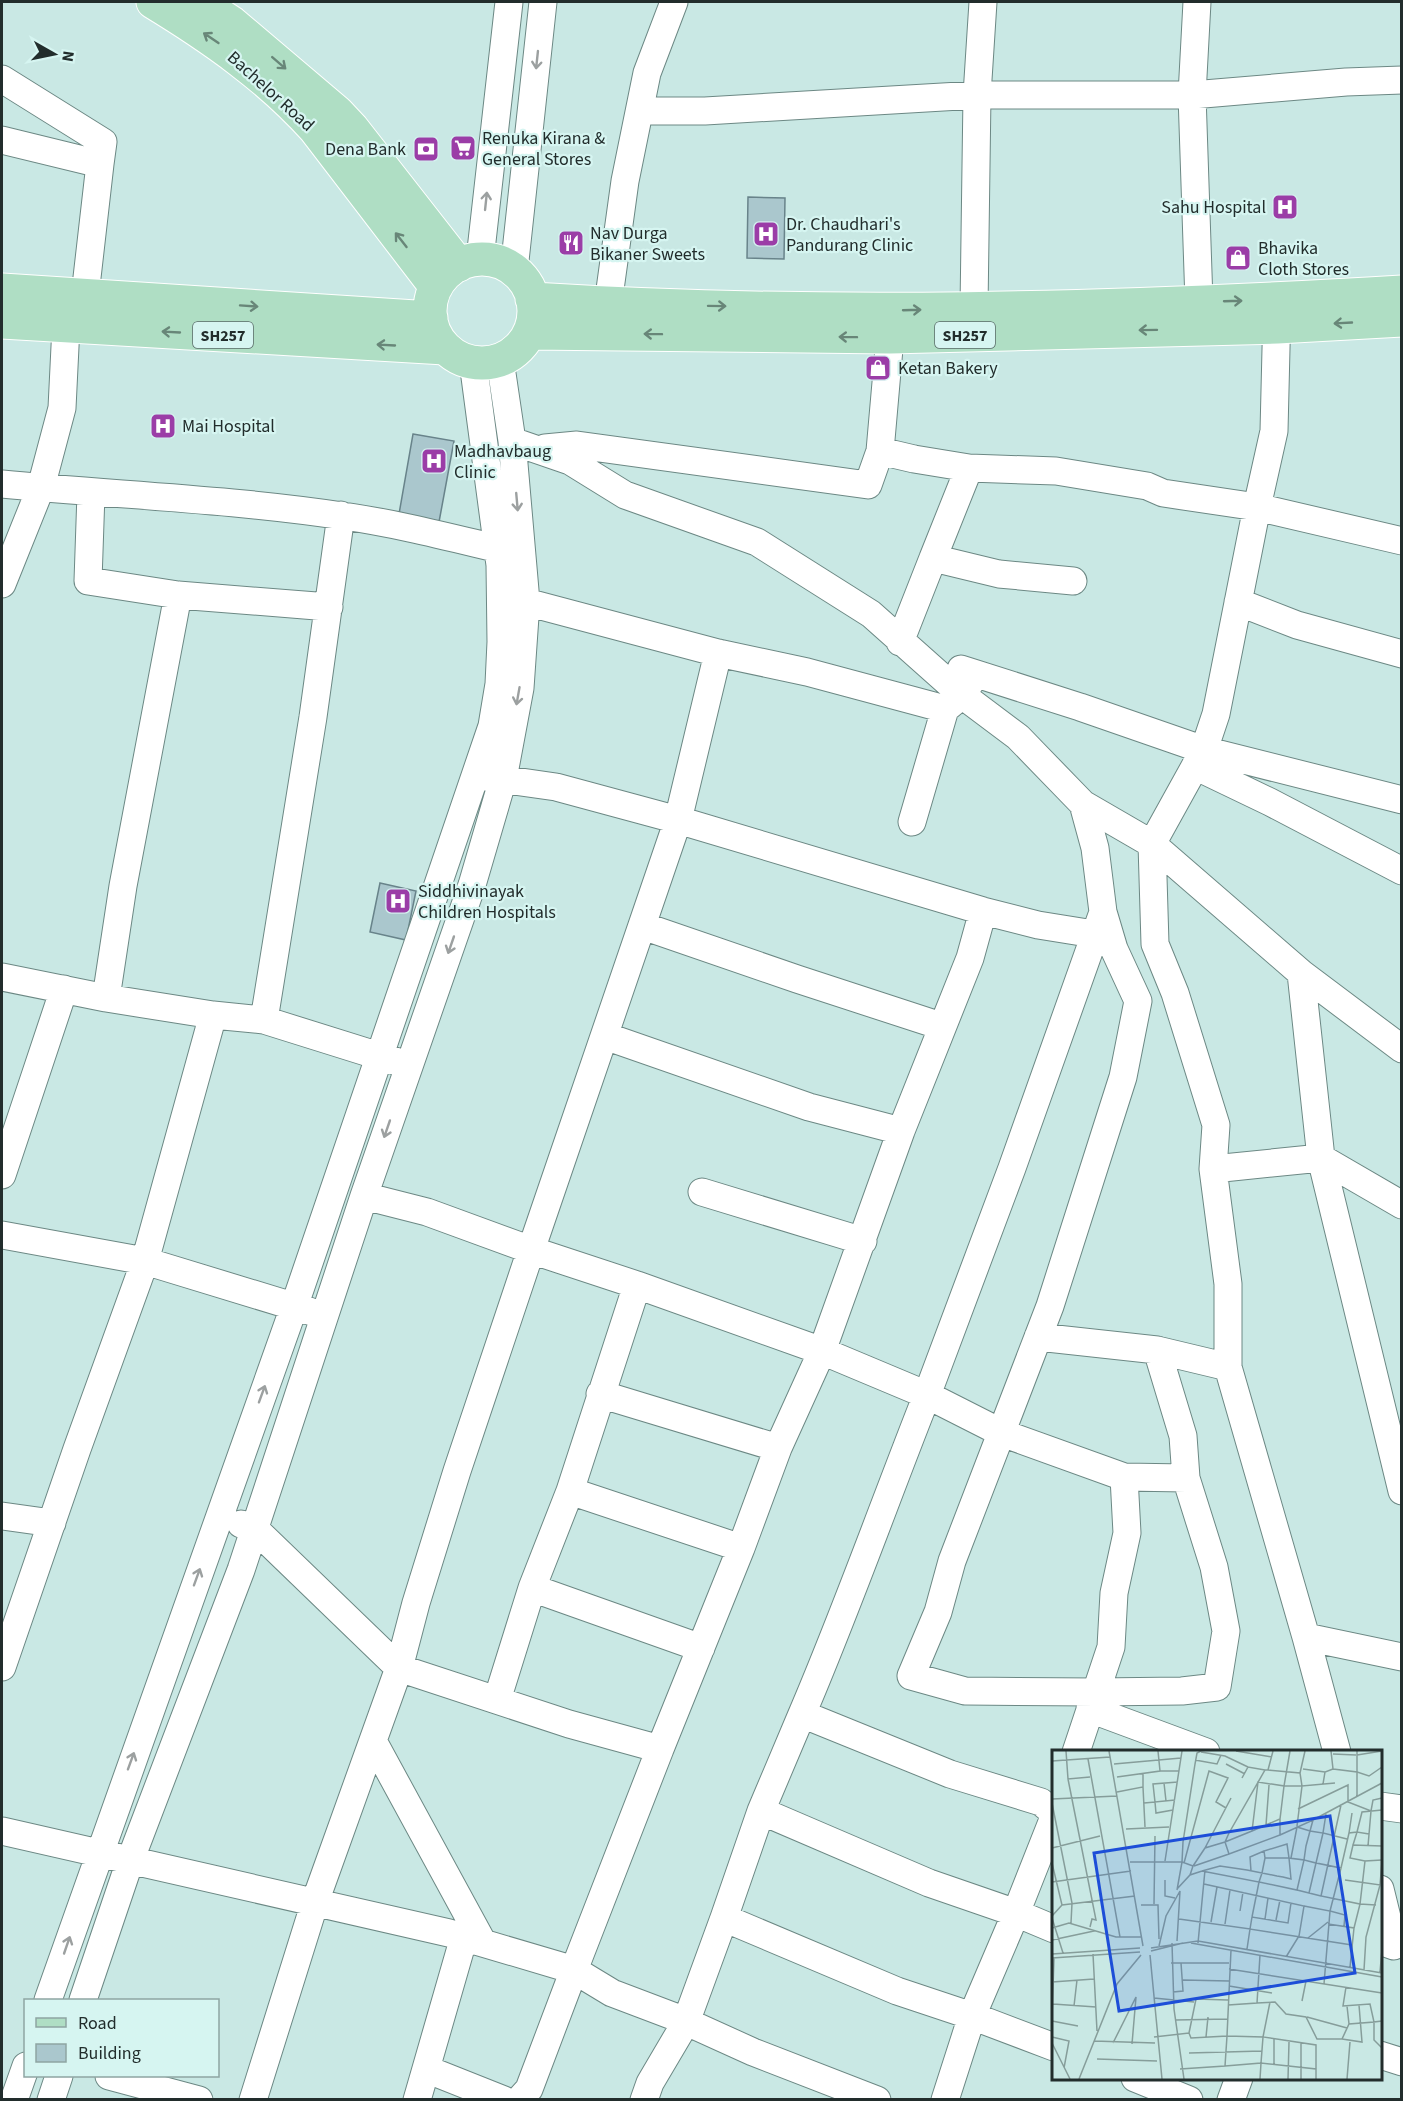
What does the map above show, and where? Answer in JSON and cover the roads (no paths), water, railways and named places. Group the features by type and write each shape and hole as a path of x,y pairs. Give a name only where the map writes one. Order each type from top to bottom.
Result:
{"main road":[{"name":"Bachelor Road","path":"153,2 217,42 293,105 451,282"},
{"name":"Bachelor Road","path":"200,2 232,23 337,112 352,128 451,282"},
{"path":"489,259 506,264 514,270 530,289 534,305 533,323 529,333 515,352 473,357 432,325 451,282 489,259"},
{"name":"SH257","path":"2,290 85,296 451,282"},
{"name":"SH257","path":"529,333 890,337 1277,313 1401,292"},
{"name":"SH257","path":"532,299 608,304 891,310 1199,302 1277,313 1401,320"},
{"name":"SH257","path":"2,322 473,357"}],"street":[{"path":"451,282 508,2"},
{"path":"514,270 543,2"},
{"path":"608,304 625,181 647,74 674,2"},
{"path":"974,308 977,95 983,2"},
{"path":"1197,2 1192,95 1199,302"},
{"path":"2,79 103,142 85,296"},
{"path":"640,111 705,111 977,95 1192,95 1346,82 1401,80"},
{"path":"2,140 100,164"},
{"path":"1277,313 1274,431 1216,714 1200,758 1152,844 1155,944 1175,993 1216,1125 1213,1169 1228,1284 1228,1367 1336,1750"},
{"path":"2,584 41,488 62,408 66,326"},
{"path":"524,445 578,445 868,485 880,451 890,337"},
{"path":"49,1999 98,1854 294,1306 492,726 499,684 501,607 524,445 473,357"},
{"path":"84,1999 129,1861 241,1570 364,1197 472,885 503,779 520,688 526,602 510,552 473,357"},
{"path":"524,445 570,461 625,495 757,542 871,614 906,647 1018,737 1083,804 1152,844 1301,973 1401,1049"},
{"path":"880,451 969,468 1056,471 1147,486 1163,494 1257,507 1401,541"},
{"path":"906,647 933,558 969,468"},
{"path":"2,484 341,515 415,528 510,552"},
{"path":"92,493 87,581 178,595 329,607"},
{"path":"264,1020 313,717 341,515"},
{"path":"933,558 999,574 1073,580"},
{"path":"106,998 123,886 178,595"},
{"path":"526,602 718,653 807,672 961,693 1080,706 1200,758 1270,802 1401,871"},
{"path":"1238,602 1297,626 1401,654"},
{"path":"253,2100 315,1902 399,1668 416,1603 531,1250 678,820 718,653"},
{"path":"912,822 961,693"},
{"path":"1200,758 1253,762 1401,800"},
{"path":"1253,762 1270,802"},
{"path":"476,776 556,787 678,820 983,911 1038,925 1104,932"},
{"path":"1083,804 1095,848 1104,932 1138,1001 1132,1034 1123,1077 1079,1219 1038,1337 952,1561 938,1612 911,1676 965,1691 1093,1700 1217,1687 1226,1631 1214,1567 1186,1478 1183,1436 1156,1350"},
{"path":"519,2100 529,2090 573,1970 741,1548 778,1448 822,1351 901,1131 970,958 983,911"},
{"path":"643,926 941,1026"},
{"path":"644,2100 650,2083 686,2022 761,1811 836,1634 1104,932"},
{"path":"1301,973 1321,1158 1391,1407 1401,1491"},
{"path":"2,977 106,998 213,1015 264,1020 409,1065"},
{"path":"2,1175 64,989"},
{"path":"2,1664 146,1261 213,1015"},
{"path":"605,1036 809,1107 901,1131"},
{"path":"1213,1169 1321,1158 1401,1205"},
{"path":"702,1192 863,1241"},
{"path":"364,1197 427,1212 822,1351 927,1395 1002,1433 1124,1478 1186,1478"},
{"path":"2,1235 146,1261 324,1316"},
{"path":"497,1700 532,1588 570,1491 637,1285"},
{"path":"1038,1337 1156,1350 1228,1367"},
{"path":"600,1394 778,1448"},
{"path":"1077,1750 1112,1647 1114,1593 1126,1533 1124,1478"},
{"path":"570,1491 741,1548"},
{"path":"2,1515 52,1523"},
{"path":"219,1516 255,1528 399,1668 569,1724 660,1749"},
{"path":"532,1588 701,1648"},
{"path":"1306,1637 1401,1657"},
{"path":"1093,1700 1202,1750"},
{"path":"802,1714 950,1774 1041,1802 1052,1814"},
{"path":"373,1741 474,1940 426,2069 417,2100"},
{"path":"1382,1806 1401,1809"},
{"path":"761,1811 929,1883 1016,1913 1052,1929"},
{"path":"945,2100 972,2016 1016,1913 1052,1818"},
{"path":"2,1831 474,1940 573,1970 612,1993 686,2022 753,2052 877,2100"},
{"path":"1382,1900 1392,1952"},
{"path":"724,1918 897,1991 1052,2047"},
{"path":"1382,2056 1401,2062"},
{"path":"426,2069 504,2100"},
{"path":"14,2100 24,2072"},
{"path":"51,2100 59,2077"},
{"path":"113,2077 199,2100"},
{"path":"1138,2080 1190,2100"},
{"path":"1231,2100 1239,2080"}],"place":[{"name":"Renuka Kirana & General Stores","path":"463,148"},
{"name":"Dena Bank","path":"426,149"},
{"name":"Sahu Hospital","path":"1285,207"},
{"name":"Dr. Chaudhari's Pandurang Clinic","path":"766,234"},
{"name":"Nav Durga Bikaner Sweets","path":"571,243"},
{"name":"Bhavika Cloth Stores","path":"1238,258"},
{"name":"Ketan Bakery","path":"878,368"},
{"name":"Mai Hospital","path":"163,426"},
{"name":"Madhavbaug Clinic","path":"434,461"},
{"name":"Siddhivinayak Children Hospitals","path":"398,901"}]}
